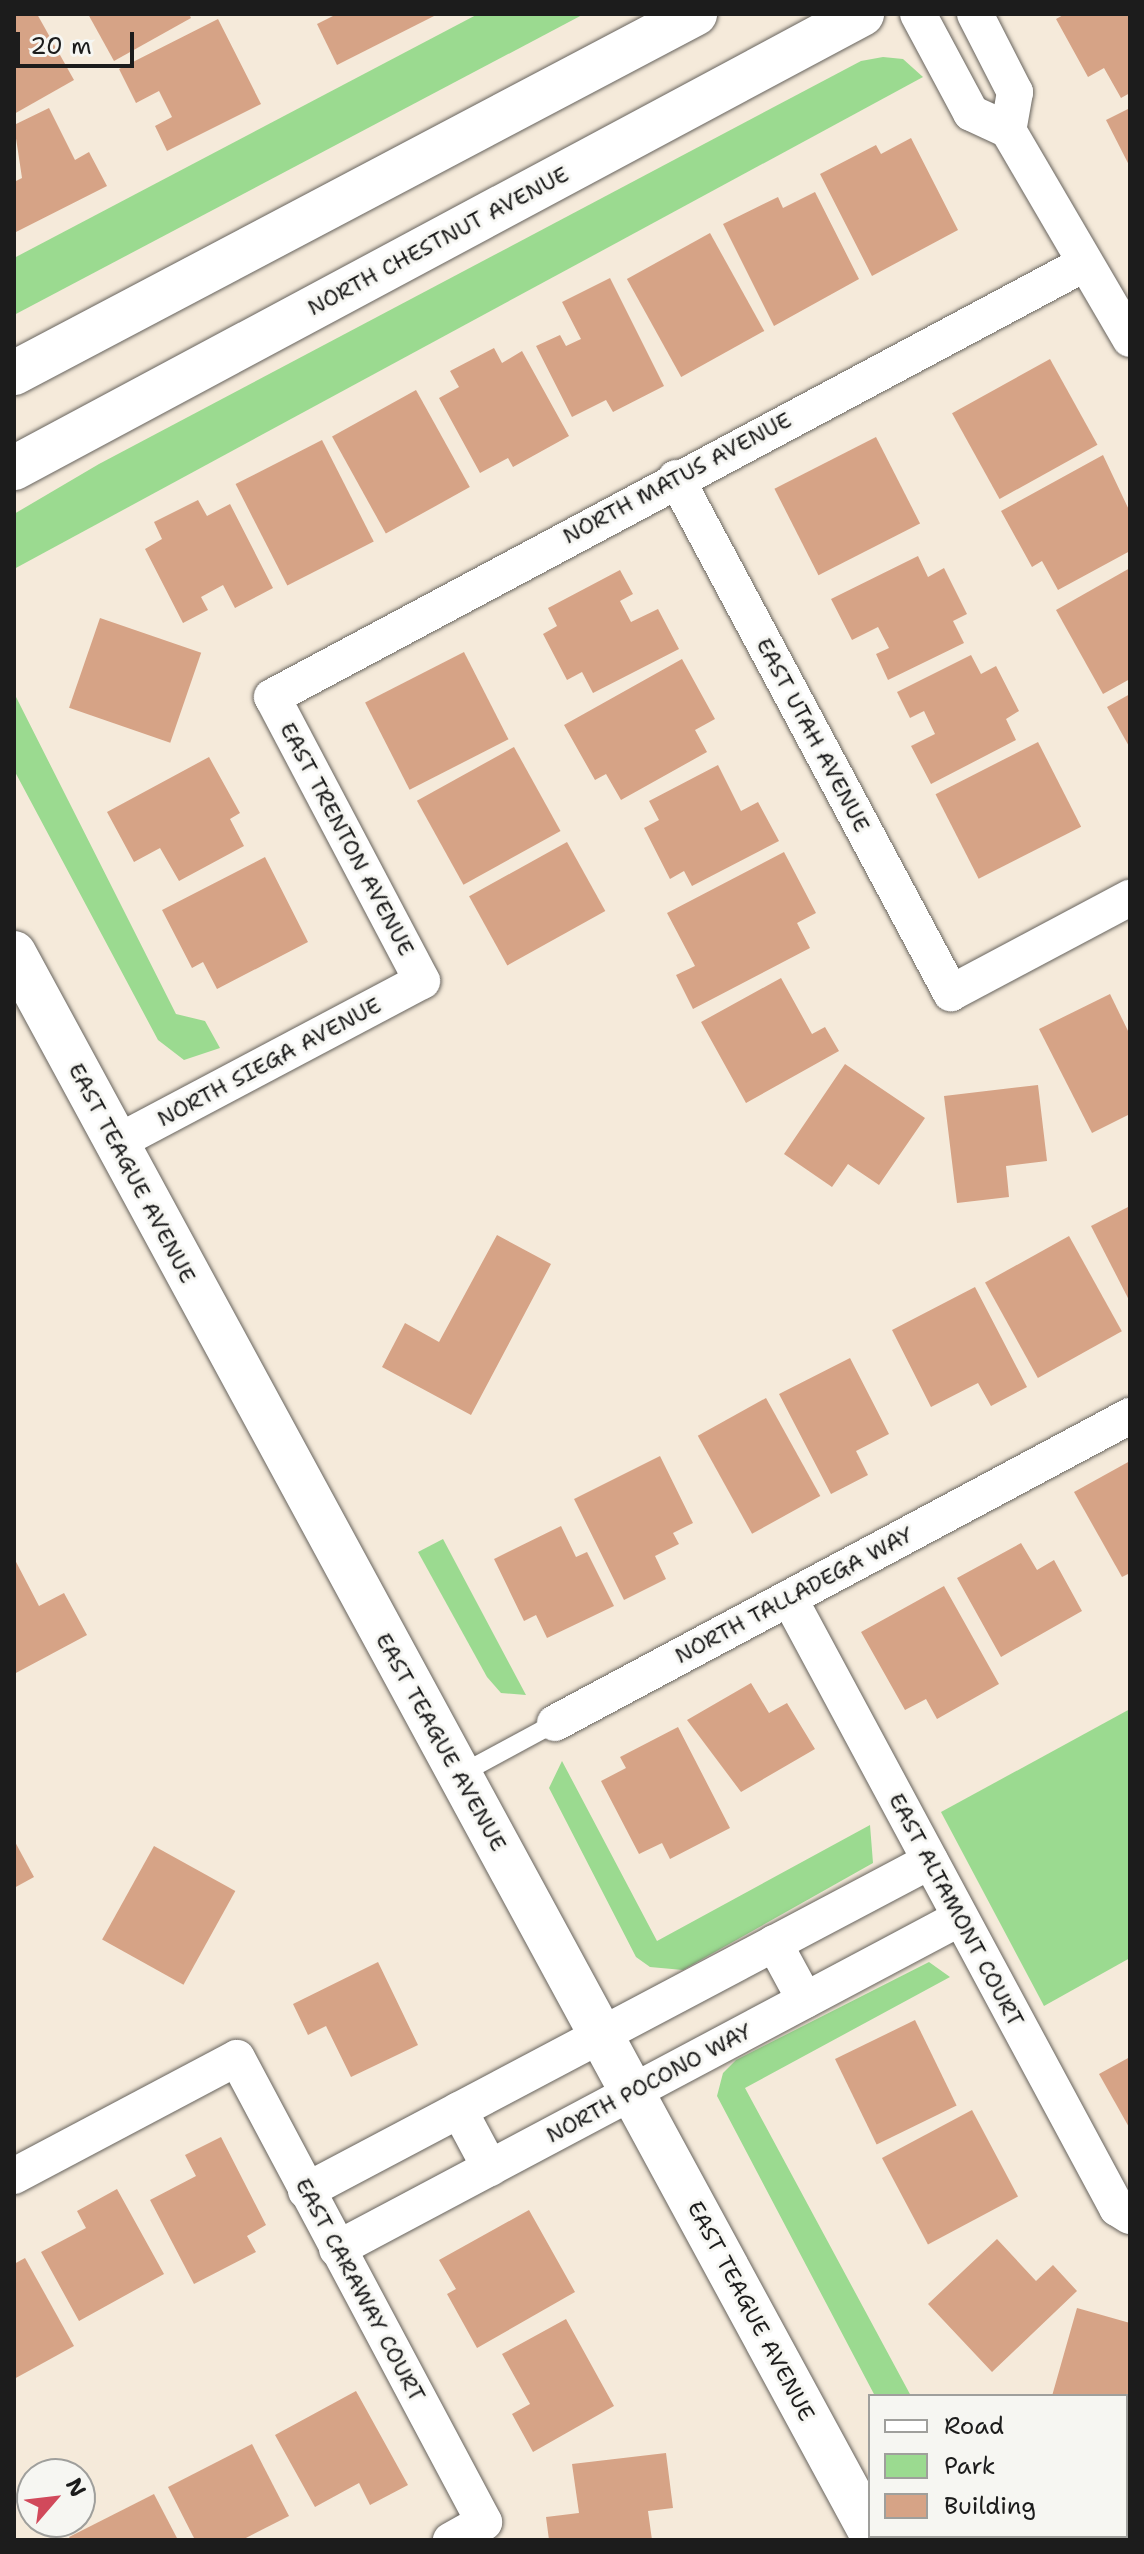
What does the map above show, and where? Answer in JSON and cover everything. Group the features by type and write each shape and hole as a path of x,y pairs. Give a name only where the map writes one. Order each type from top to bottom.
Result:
{"street":[{"path":"14,373 695,14"},
{"name":"NORTH CHESTNUT AVENUE","path":"14,468 862,14"},
{"path":"918,14 971,113 1008,130 1130,339"},
{"path":"975,14 1015,92 1008,130"},
{"name":"NORTH MATUS AVENUE","path":"272,697 676,478 1084,264"},
{"name":"EAST UTAH AVENUE","path":"676,478 951,993 1130,898"},
{"name":"EAST TRENTON AVENUE","path":"272,697 422,981"},
{"name":"EAST TEAGUE AVENUE","path":"14,953 868,2527"},
{"name":"NORTH SIEGA AVENUE","path":"116,1143 422,981"},
{"name":"NORTH TALLADEGA WAY","path":"555,1723 1130,1416"},
{"name":"EAST ALTAMONT COURT","path":"789,1598 1117,2208 1130,2216"},
{"path":"306,2191 930,1861"},
{"name":"NORTH POCONO WAY","path":"337,2249 960,1918"},
{"path":"774,1943 805,2000"},
{"name":"EAST CARAWAY COURT","path":"14,2176 237,2058 484,2522 451,2540"},
{"path":"459,2110 490,2168"}],"lane":[{"name":"NORTH TALLADEGA WAY","path":"459,1775 555,1723"}],"green space":[{"path":"478,14 584,14 14,315 14,258"},
{"path":"883,57 903,59 923,77 14,569 14,514 99,464 861,61"},
{"path":"14,693 176,1014 205,1021 220,1048 184,1060 158,1040 14,770"},
{"path":"443,1539 526,1695 501,1693 487,1677 418,1552"},
{"path":"1130,1709 1130,1958 1044,2006 941,1812"},
{"path":"562,1761 657,1941 870,1825 873,1863 683,1970 650,1967 636,1957 549,1788"},
{"path":"929,1962 950,1977 745,2088 910,2394 874,2394 717,2096 723,2073 736,2060"}],"building":[{"path":"14,14 37,14 74,80 14,114"},
{"path":"88,14 189,14 191,18 114,61"},
{"path":"337,14 438,14 337,65 317,24"},
{"path":"1065,14 1130,14 1130,93 1121,98 1104,68 1088,77 1056,19"},
{"path":"218,19 261,104 167,151 155,126 172,117 159,91 136,103 119,69"},
{"path":"49,108 75,160 89,152 107,186 14,233 14,182 22,178 14,125"},
{"path":"1130,108 1130,167 1106,120"},
{"path":"911,138 958,230 872,276 820,174 876,145 881,154"},
{"path":"815,192 859,279 774,326 723,224 778,197 783,208"},
{"path":"710,233 764,331 681,377 627,279"},
{"path":"610,278 664,386 613,412 606,400 572,417 536,346 560,335 566,346 581,339 562,302"},
{"path":"494,348 502,363 522,351 569,436 513,467 508,458 480,473 439,398 459,387 450,371"},
{"path":"1050,359 1098,445 1000,499 952,413"},
{"path":"416,390 470,487 386,534 332,437"},
{"path":"876,437 920,523 818,575 774,489"},
{"path":"322,440 374,542 287,586 236,484"},
{"path":"1103,455 1130,512 1130,551 1058,590 1042,561 1032,567 1001,511"},
{"path":"198,500 207,516 230,504 273,588 235,608 223,585 201,597 208,610 183,623 145,549 162,539 154,522"},
{"path":"918,556 928,577 944,568 967,614 953,621 964,643 888,680 876,654 889,648 878,627 852,640 831,599"},
{"path":"1130,568 1130,679 1103,694 1056,610"},
{"path":"620,570 633,594 620,601 631,622 658,609 679,649 593,693 582,672 567,680 543,634 557,626 548,608"},
{"path":"100,618 201,653 170,743 69,708"},
{"path":"464,652 508,739 410,790 365,702"},
{"path":"971,655 981,674 996,666 1019,711 1006,719 1016,740 931,784 911,746 935,734 924,711 910,718 897,692"},
{"path":"682,659 715,719 695,730 707,752 621,800 606,774 595,780 564,725"},
{"path":"1130,694 1130,748 1107,707"},
{"path":"1038,742 1081,827 979,879 936,794"},
{"path":"514,747 561,831 463,885 417,801"},
{"path":"209,757 240,813 230,819 244,846 179,881 160,848 134,862 107,812"},
{"path":"718,765 741,811 758,802 779,841 692,886 684,871 670,879 644,828 659,820 649,801"},
{"path":"567,842 605,911 507,965 469,896"},
{"path":"784,852 816,913 797,923 810,948 693,1009 676,975 695,966 667,913"},
{"path":"265,857 308,942 217,989 203,962 192,968 162,910"},
{"path":"781,978 812,1034 825,1027 839,1051 746,1103 701,1022"},
{"path":"1110,994 1130,1035 1130,1114 1092,1133 1039,1029"},
{"path":"845,1064 925,1118 879,1185 848,1164 832,1187 784,1154"},
{"path":"1038,1085 1047,1161 1006,1166 1009,1197 957,1203 944,1096"},
{"path":"1130,1206 1130,1302 1091,1226"},
{"path":"497,1235 551,1264 471,1415 382,1367 405,1323 439,1342"},
{"path":"1069,1236 1122,1331 1038,1378 985,1283"},
{"path":"975,1287 1027,1387 991,1406 978,1383 931,1407 892,1330"},
{"path":"850,1358 889,1434 856,1451 868,1475 831,1494 779,1394"},
{"path":"766,1398 820,1496 752,1534 698,1436"},
{"path":"660,1456 693,1523 673,1533 679,1544 655,1556 666,1579 624,1600 574,1499"},
{"path":"1130,1461 1130,1573 1122,1577 1074,1492"},
{"path":"561,1526 576,1557 587,1552 614,1606 547,1638 536,1615 524,1621 494,1559"},
{"path":"1021,1543 1037,1570 1054,1560 1082,1611 1001,1657 957,1578"},
{"path":"14,1558 39,1606 64,1593 87,1635 14,1674"},
{"path":"944,1586 999,1684 937,1719 926,1699 905,1710 861,1632"},
{"path":"751,1683 769,1713 787,1703 815,1749 741,1792 687,1720"},
{"path":"678,1727 730,1828 670,1859 662,1843 639,1854 601,1781 626,1768 620,1757"},
{"path":"14,1840 34,1877 14,1888"},
{"path":"154,1846 235,1891 183,1985 102,1940"},
{"path":"378,1962 418,2045 351,2077 326,2026 308,2035 293,2004"},
{"path":"915,2020 957,2105 877,2144 835,2059"},
{"path":"1130,2057 1130,2129 1099,2074"},
{"path":"972,2110 1018,2197 928,2244 882,2158"},
{"path":"221,2137 266,2225 247,2236 256,2252 194,2284 150,2200 196,2176 185,2155"},
{"path":"117,2189 164,2274 79,2321 41,2252 86,2228 77,2211"},
{"path":"529,2210 575,2292 477,2348 447,2294 456,2289 439,2260"},
{"path":"997,2239 1036,2281 1053,2265 1077,2291 992,2372 928,2304"},
{"path":"25,2258 74,2346 14,2379 14,2264"},
{"path":"1077,2308 1130,2323 1130,2431 1128,2394 1053,2394"},
{"path":"566,2319 614,2406 533,2452 512,2414 530,2404 502,2354"},
{"path":"356,2391 408,2485 370,2505 359,2483 315,2507 275,2435"},
{"path":"252,2444 289,2516 242,2540 195,2540 168,2487"},
{"path":"666,2453 673,2508 648,2511 652,2540 549,2540 546,2517 579,2513 572,2464"},
{"path":"154,2494 178,2540 70,2538 96,2538 96,2523"}]}
